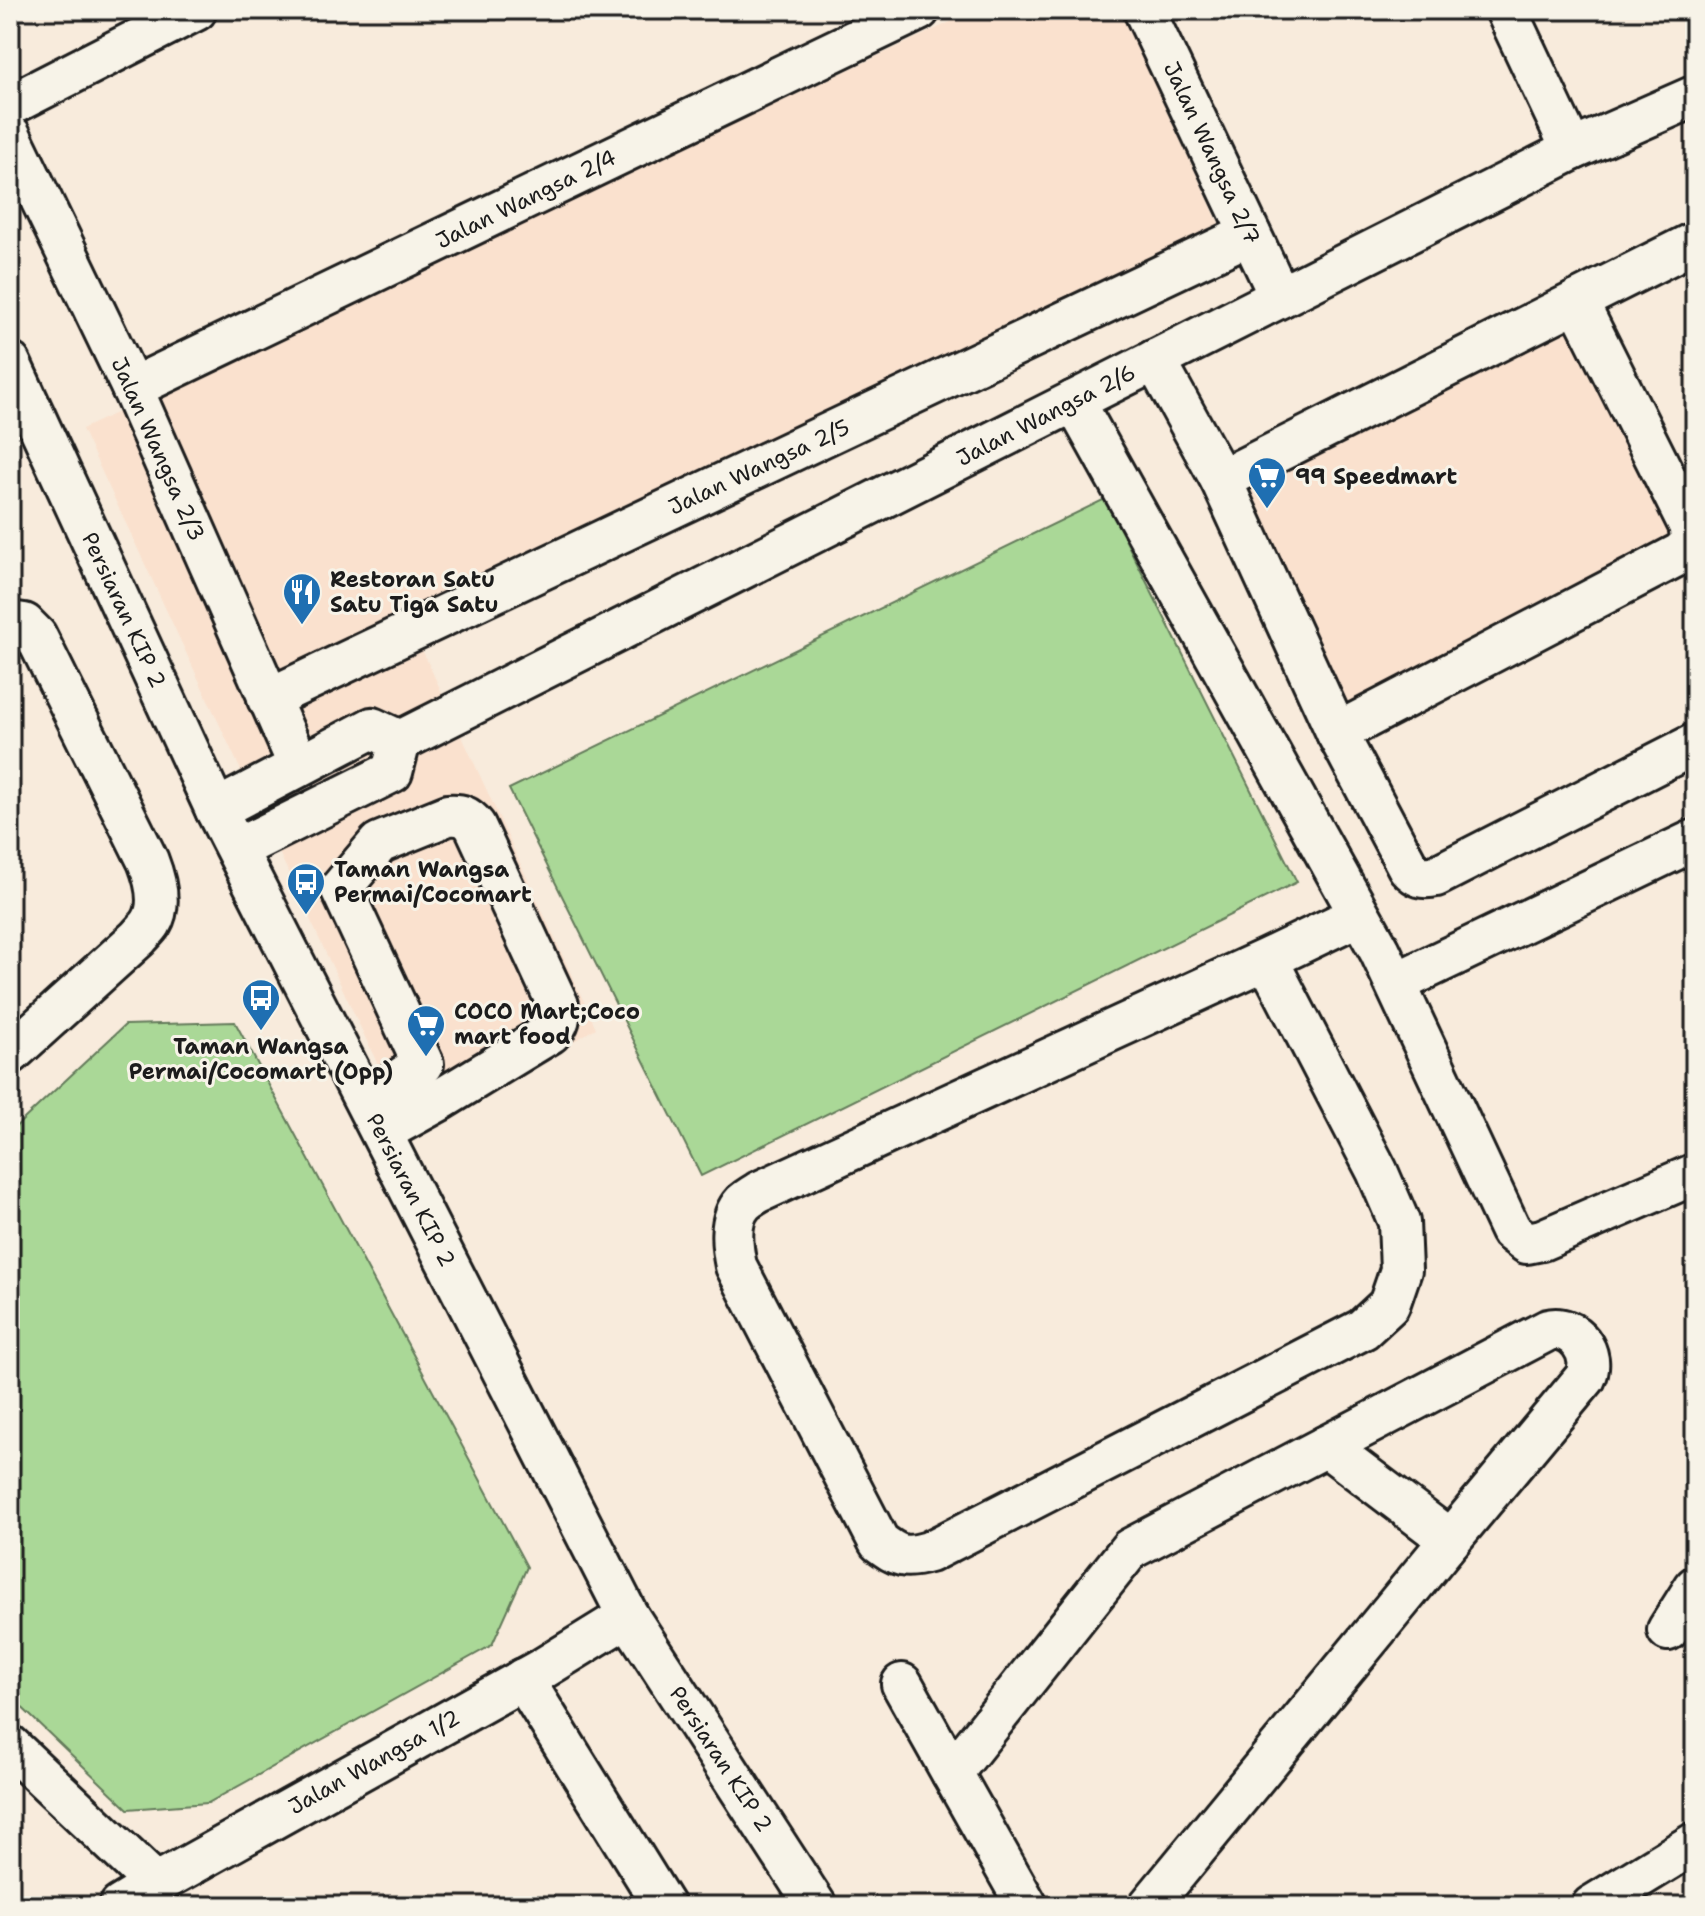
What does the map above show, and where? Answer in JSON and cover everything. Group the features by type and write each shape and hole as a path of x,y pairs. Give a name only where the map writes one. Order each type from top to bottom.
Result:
{"street":[{"path":"10,105 196,10"},
{"name":"Jalan Wangsa 2/4","path":"132,388 919,10"},
{"name":"Jalan Wangsa 2/7","path":"1144,10 1280,297"},
{"path":"1506,10 1572,150"},
{"name":"Jalan Wangsa 2/6","path":"400,741 1572,150 1695,96"},
{"name":"Jalan Wangsa 2/3","path":"10,135 132,388 299,766"},
{"name":"Jalan Wangsa 2/5","path":"268,699 1250,234"},
{"path":"1221,480 1695,242"},
{"path":"1337,733 1689,547 1692,536 1689,525 1577,301"},
{"path":"1155,360 1221,480 1337,733 1415,875 1426,878 1436,876 1695,744"},
{"name":"Persiaran KIP 2","path":"10,363 216,810 628,1616 816,1906"},
{"path":"1074,401 1396,983 1511,1231 1527,1243 1542,1240 1695,1174"},
{"path":"10,622 24,624 36,636 148,861 155,881 156,906 152,923 138,938 10,1054"},
{"path":"216,810 372,728 400,741 392,772 237,849"},
{"path":"459,814 475,826 560,1015 550,1033 440,1100 374,1117 423,1064 341,888 379,843 448,815 459,814"},
{"path":"1396,983 1695,840"},
{"path":"1267,959 1377,1171 1399,1222 1401,1270 1389,1305 1363,1329 929,1552 910,1558 894,1554 879,1542 736,1266 731,1244 734,1221 741,1204 759,1192 1359,915"},
{"path":"952,1773 1130,1549 1548,1330 1557,1327 1567,1329 1590,1360 1585,1378 1149,1906"},
{"path":"1326,1446 1450,1540"},
{"path":"1668,1630 1695,1587"},
{"name":"Jalan Wangsa 1/2","path":"120,1906 523,1679 628,1616"},
{"path":"523,1679 664,1906"},
{"path":"902,1684 1027,1906"},
{"path":"10,1746 156,1884"},
{"path":"1592,1906 1695,1843"}],"shaded area":[{"path":"976,10 1120,10 1223,232 407,617 596,1028 412,1138 82,429"},
{"path":"1568,321 1675,532 1340,706 1238,489"}],"green space":[{"path":"1105,499 1297,882 701,1176 509,789"},
{"path":"235,1022 527,1567 492,1645 208,1803 128,1809 10,1696 10,1132 125,1025"}],"place":[{"name":"99 Speedmart","path":"1267,510"},
{"name":"Restoran Satu Satu Tiga Satu","path":"302,626"},
{"name":"Taman Wangsa Permai/Cocomart","path":"306,916"},
{"name":"Taman Wangsa Permai/Cocomart (Opp)","path":"261,1032"},
{"name":"COCO Mart;Coco mart food","path":"426,1058"}]}
